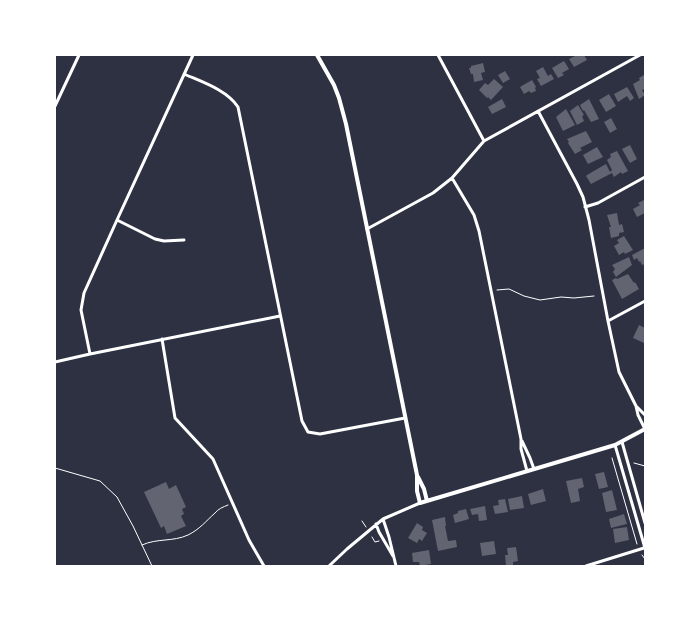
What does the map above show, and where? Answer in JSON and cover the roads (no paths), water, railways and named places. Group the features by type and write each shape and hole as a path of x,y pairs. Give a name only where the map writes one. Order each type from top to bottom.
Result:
{"street":[{"path":"55,106 79,55"},
{"path":"90,354 81,310 84,293 192,55"},
{"path":"317,55 334,85 343,112 405,418 420,503"},
{"path":"438,55 484,141"},
{"path":"367,229 433,192 452,178 484,141 640,55"},
{"path":"184,74 227,94 238,107 302,421 308,432 320,434 405,418"},
{"path":"329,566 382,519 420,503 615,445 645,429 620,372 585,207 578,184 538,111"},
{"path":"585,207 598,203 645,177"},
{"path":"452,178 474,215 479,231 521,439 522,455 527,471"},
{"path":"117,220 156,239 164,241 184,240"},
{"path":"608,321 645,301"},
{"path":"55,362 280,316"},
{"path":"162,339 175,418 213,459 249,540 264,566"},
{"path":"636,406 645,415"},
{"path":"521,439 534,469"},
{"path":"622,442 645,523"},
{"path":"586,566 645,548 615,445"},
{"path":"416,475 424,489 427,501"},
{"path":"382,519 389,537 396,566"},
{"path":"376,524 394,558"}]}
